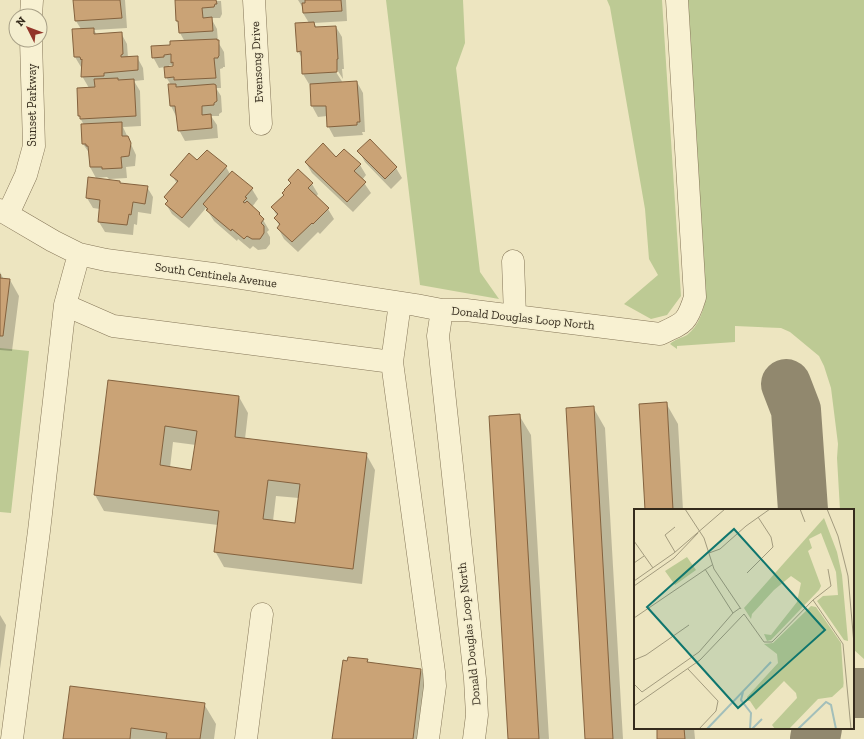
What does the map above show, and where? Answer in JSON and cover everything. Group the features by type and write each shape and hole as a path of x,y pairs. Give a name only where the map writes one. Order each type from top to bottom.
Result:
{"street":[{"name":"Evensong Drive","path":"254,0 261,124"},
{"name":"Donald Douglas Loop North","path":"474,739 477,715 475,678 438,336 442,310 466,310 660,334 680,325 690,314 695,297 677,0"},
{"name":"Sunset Parkway","path":"4,212 26,176 34,146 31,48"},
{"name":"South Centinela Avenue","path":"4,212 53,241 79,254 106,260 221,275 442,310"},
{"path":"12,739 39,531 65,305 79,254"},
{"path":"513,261 515,316"},
{"path":"400,303 392,362 434,672 435,686 428,739"},
{"path":"65,305 113,326 392,362"},
{"path":"246,739 262,614"}],"green space":[{"path":"386,0 463,0 465,43 456,68 480,272 499,299 420,285"},
{"path":"607,0 662,0 681,296 667,315 651,319 624,304 658,275 649,259 645,209 610,7"},
{"path":"688,0 864,0 864,659 854,650 854,509 840,509 837,458 838,444 831,388 824,366 819,356 790,332 781,328 735,326 735,342 677,346 677,349 670,344 687,335 695,327 702,313 706,298"},
{"path":"0,348 29,351 11,513 0,512"}],"building":[{"path":"73,0 120,0 122,18 75,21"},
{"path":"175,0 216,0 217,4 215,4 214,7 202,8 203,18 212,17 213,31 179,33 178,21 176,21"},
{"path":"305,0 341,0 342,11 303,13 302,3 305,3"},
{"path":"314,22 315,27 336,26 338,59 337,72 302,74 301,51 297,52 295,23"},
{"path":"94,28 94,34 122,32 123,54 121,57 138,56 138,70 104,73 104,76 81,77 82,59 81,60 80,57 74,57 72,29"},
{"path":"219,40 219,56 218,58 214,58 216,78 174,80 174,77 165,78 164,67 173,66 173,62 171,63 171,54 164,55 164,57 152,58 151,46 170,45 170,41"},
{"path":"118,78 118,80 134,79 136,116 80,119 80,116 78,116 77,88 95,87 94,79"},
{"path":"357,81 360,122 357,122 357,125 327,127 326,106 311,106 310,84"},
{"path":"168,84 176,84 176,87 216,85 217,101 214,105 202,106 202,115 211,114 212,128 178,131 175,106 170,106"},
{"path":"122,122 122,136 128,136 131,143 129,156 121,157 122,168 102,169 102,167 90,167 88,146 86,146 86,144 82,144 81,124"},
{"path":"370,139 397,167 385,179 357,151"},
{"path":"323,143 336,157 344,149 361,164 354,171 366,182 347,202 305,162"},
{"path":"207,150 227,166 182,218 165,204 168,201 164,197 178,181 170,175 189,153 197,160"},
{"path":"298,169 313,183 308,188 329,208 292,242 277,228 280,224 274,218 278,214 271,207 284,195 282,193 291,183 288,180"},
{"path":"232,171 253,188 245,197 247,198 243,202 245,203 247,201 260,213 259,214 264,219 261,223 264,226 264,233 260,239 252,239 247,236 244,239 232,229 231,231 206,210 208,209 203,204"},
{"path":"88,177 148,186 145,204 133,202 131,215 129,214 127,225 98,222 100,200 86,198"},
{"path":"0,278 10,279 3,336 0,336"},
{"path":"108,380 239,396 235,437 367,453 353,569 214,552 219,511 94,495","holes":["165,426 197,431 191,470 160,465","268,480 300,484 295,523 263,519"]},
{"path":"667,402 673,509 645,509 639,404"},
{"path":"594,406 613,739 585,739 566,408"},
{"path":"520,414 539,739 508,739 489,416"},
{"path":"348,657 368,659 367,662 421,669 413,739 332,739 343,660 347,661"},
{"path":"70,686 205,703 200,739 166,739 167,733 131,728 130,739 63,739"},
{"path":"657,729 684,729 685,739 657,739"}],"taxiway":[{"path":"786,384 796,410 803,509"},
{"path":"854,693 864,693"},
{"path":"815,739 817,729"}]}
